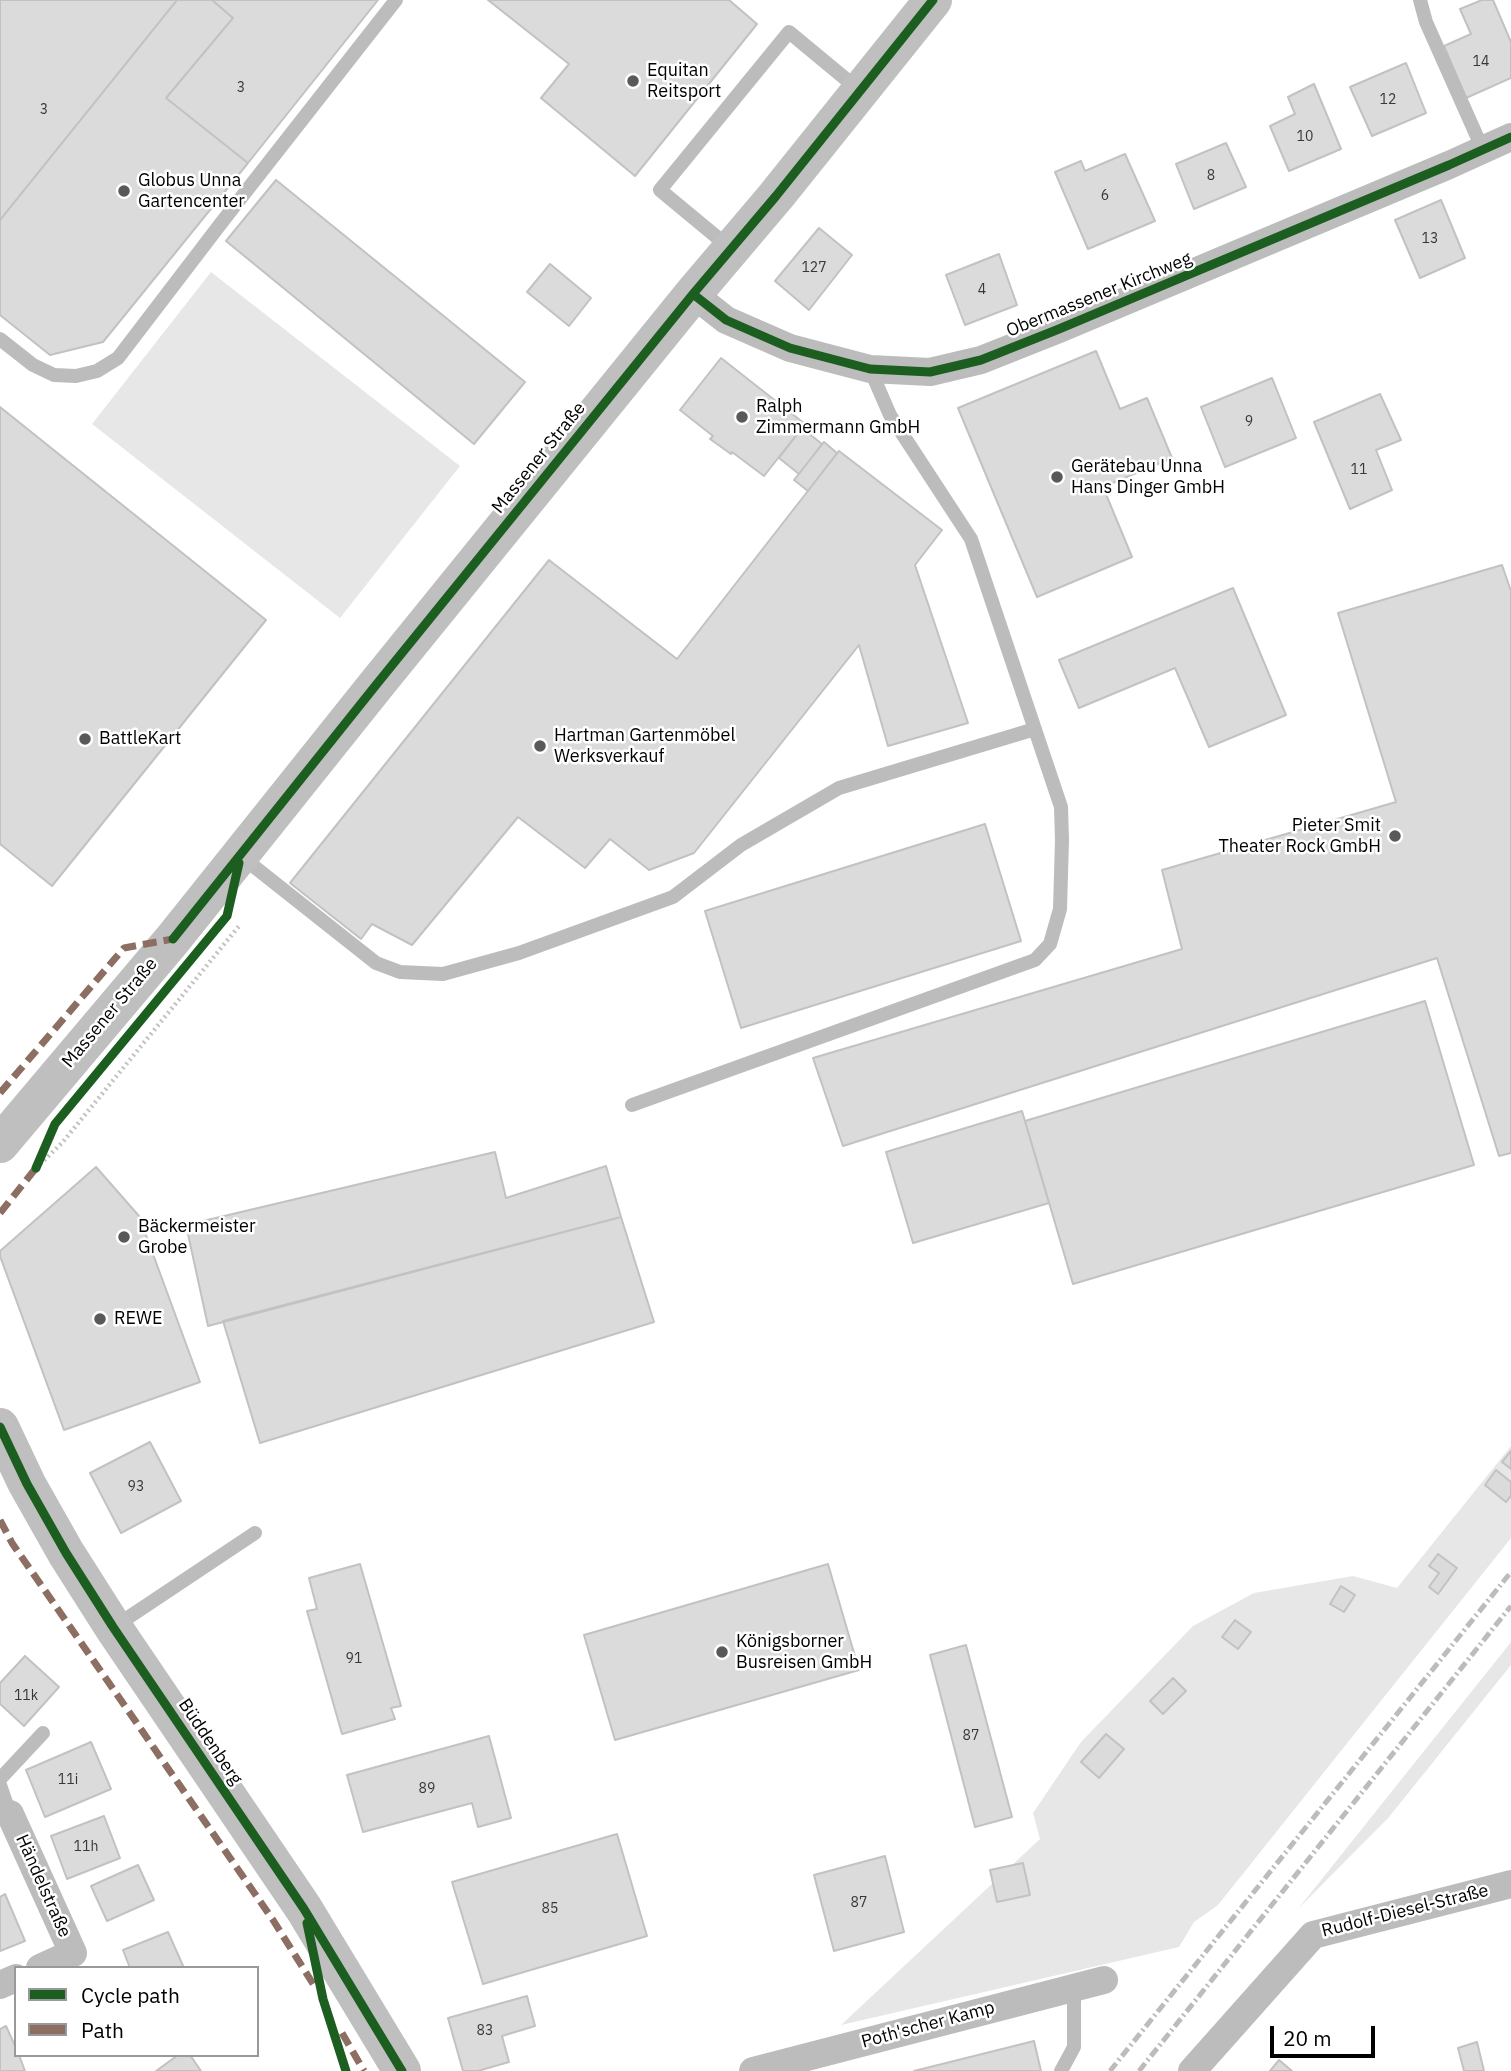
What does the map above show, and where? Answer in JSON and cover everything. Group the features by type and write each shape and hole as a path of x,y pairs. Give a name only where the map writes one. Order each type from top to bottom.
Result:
{"main road":[{"name":"Massener Straße","path":"0,1144 241,856 376,685 933,0"},
{"name":"Büddenberg","path":"0,1427 27,1484 66,1553 304,1909 402,2071"}],"street":[{"name":"Obermassener Kirchweg","path":"693,294 726,320 790,348 870,369 930,372 981,360 1097,314 1511,136"},
{"name":"Händelstraße","path":"10,1814 73,1953 44,1966"},
{"name":"Rudolf-Diesel-Straße","path":"1192,2071 1312,1935 1511,1884"},
{"name":"Poth'scher Kamp","path":"753,2071 1104,1980"}],"lane":[{"path":"0,339 33,365 54,375 76,376 97,372 118,358 397,0"},
{"path":"1420,0 1426,22 1483,150"},
{"path":"731,248 660,190 789,32 860,91"},
{"path":"632,1105 1035,960 1050,944 1060,909 1061,807 971,539 890,415 870,369"},
{"path":"241,856 376,963 400,972 443,974 519,953 673,897 741,845 839,788 1035,729"},
{"path":"113,1627 255,1533"},
{"path":"0,1779 43,1733"},
{"name":"Händelstraße","path":"0,1785 10,1814"},
{"path":"1061,2071 1074,2047 1074,1987"}],"path":[{"path":"36,1168 62,1143 239,926"},
{"path":"36,1168 46,1146"}],"shaded area":[{"path":"211,272 460,466 340,618 92,424"},
{"path":"1511,1446 1511,1538 1218,1905 1194,1922 1179,1947 841,2025 1040,1839 1033,1813 1081,1742 1193,1626 1254,1593 1353,1576 1397,1588"},
{"path":"1511,1642 1511,1665 1389,1817 1298,1909"}],"building":[{"path":"0,0 177,0 0,220"},
{"name":"Globus Unna Gartencenter","path":"177,0 212,0 233,18 166,98 248,163 103,342 50,355 0,315 0,220"},
{"path":"212,0 378,0 248,163 166,98 233,18"},
{"name":"Equitan Reitsport","path":"488,0 729,0 757,24 635,176 541,98 569,64"},
{"path":"1482,0 1493,0 1511,42 1511,78 1466,98 1444,46 1471,34 1460,9"},
{"path":"1406,63 1426,113 1372,136 1350,87"},
{"path":"1314,84 1341,149 1289,171 1270,126 1295,114 1288,97"},
{"path":"1226,143 1246,187 1194,209 1176,164"},
{"path":"1125,154 1155,221 1088,249 1055,172 1081,161 1085,171"},
{"path":"276,180 525,382 474,444 226,241"},
{"path":"1441,200 1465,258 1420,278 1395,220"},
{"path":"819,228 852,255 809,310 775,281"},
{"path":"999,254 1017,305 965,325 946,275"},
{"path":"550,264 591,298 569,326 527,292"},
{"name":"Gerätebau Unna Hans Dinger GmbH","path":"1096,351 1120,409 1147,398 1172,458 1103,487 1132,557 1037,597 958,408"},
{"name":"Ralph Zimmermann GmbH","path":"721,358 805,424 764,476 710,439 713,436 680,410"},
{"path":"1272,378 1296,438 1225,467 1201,407"},
{"path":"1380,394 1401,440 1376,450 1392,490 1350,509 1314,422"},
{"name":"BattleKart","path":"0,407 266,620 52,886 0,844"},
{"path":"802,428 822,444 799,474 779,458"},
{"path":"824,442 837,453 808,491 794,480"},
{"path":"839,451 942,530 915,565 968,723 888,746 859,645 694,853 649,870 610,839 585,868 518,817 412,945 372,924 361,939 290,883 549,560 677,659"},
{"name":"Pieter Smit Theater Rock GmbH","path":"1502,565 1511,591 1511,1153 1499,1156 1437,958 843,1146 813,1058 1182,949 1162,870 1396,802 1338,613"},
{"path":"1233,588 1286,715 1209,747 1175,668 1079,708 1059,660"},
{"path":"985,824 1021,941 741,1028 705,911"},
{"path":"1425,1001 1474,1165 1073,1284 1025,1121"},
{"path":"1022,1111 1049,1203 913,1243 886,1152"},
{"path":"495,1152 506,1198 606,1166 621,1217 208,1326 186,1225"},
{"name":"REWE","path":"96,1167 139,1216 200,1382 64,1430 0,1251"},
{"path":"621,1217 654,1322 260,1443 223,1321"},
{"path":"150,1442 181,1501 121,1533 90,1473"},
{"path":"1511,1451 1511,1469 1502,1462"},
{"path":"1496,1470 1511,1482 1511,1496 1506,1502 1485,1485"},
{"path":"1438,1554 1457,1568 1438,1594 1429,1587 1439,1573 1429,1566"},
{"path":"360,1564 401,1706 391,1708 395,1719 342,1734 307,1611 317,1609 309,1578"},
{"name":"Königsborner Busreisen GmbH","path":"828,1564 859,1670 615,1740 584,1635"},
{"path":"1341,1586 1355,1595 1344,1612 1330,1604"},
{"path":"1235,1620 1251,1632 1238,1649 1222,1637"},
{"path":"966,1645 1012,1817 975,1827 930,1655"},
{"path":"25,1656 59,1687 24,1726 0,1704 0,1683"},
{"path":"1173,1678 1186,1691 1163,1714 1150,1701"},
{"path":"1106,1734 1124,1749 1099,1778 1081,1762"},
{"path":"489,1736 511,1818 478,1827 472,1803 363,1832 347,1775"},
{"path":"91,1742 111,1789 45,1817 26,1770"},
{"path":"104,1816 120,1858 67,1879 51,1836"},
{"path":"617,1834 647,1936 483,1984 452,1882"},
{"path":"885,1856 904,1932 834,1951 814,1875"},
{"path":"1023,1863 1030,1895 997,1902 990,1870"},
{"path":"138,1865 154,1900 107,1921 91,1886"},
{"path":"5,1894 25,1941 0,1951 0,1897"},
{"path":"168,1932 183,1966 129,1966 123,1950"},
{"path":"527,1996 535,2026 502,2036 509,2062 478,2071 463,2071 448,2018"},
{"path":"6,2026 14,2044 14,2057 20,2057 25,2071 0,2071 0,2029"},
{"path":"1034,2041 1041,2071 914,2071"},
{"path":"1477,2042 1484,2071 1464,2071 1458,2048"},
{"path":"175,2057 191,2057 201,2071 156,2071"},
{"path":"1279,2060 1292,2071 1270,2071"}],"railway":[{"path":"1110,2071 1511,1572"},
{"path":"1139,2071 1511,1606"}],"marked path":[{"path":"0,1093 124,948 173,939"},
{"path":"0,1213 36,1168"},
{"path":"0,1520 12,1543 273,1920 315,1987"},
{"path":"342,2033 364,2071"}],"cycle path":[{"path":"173,939 933,0"},
{"path":"693,294 726,320 790,348 870,369 930,372 981,360 1059,329 1511,137"},
{"path":"36,1168 55,1124 227,916 239,863"},
{"path":"0,1427 27,1484 66,1553 304,1909 402,2071"},
{"path":"307,1923 323,1999 346,2071"}],"place":[{"name":"Equitan Reitsport","path":"633,81"},
{"name":"Globus Unna Gartencenter","path":"124,191"},
{"name":"Ralph Zimmermann GmbH","path":"742,417"},
{"name":"Gerätebau Unna Hans Dinger GmbH","path":"1057,477"},
{"name":"BattleKart","path":"85,739"},
{"name":"Hartman Gartenmöbel Werksverkauf","path":"540,746"},
{"name":"Pieter Smit Theater Rock GmbH","path":"1395,836"},
{"name":"Bäckermeister Grobe","path":"124,1237"},
{"name":"REWE","path":"100,1319"},
{"name":"Königsborner Busreisen GmbH","path":"722,1652"}]}
